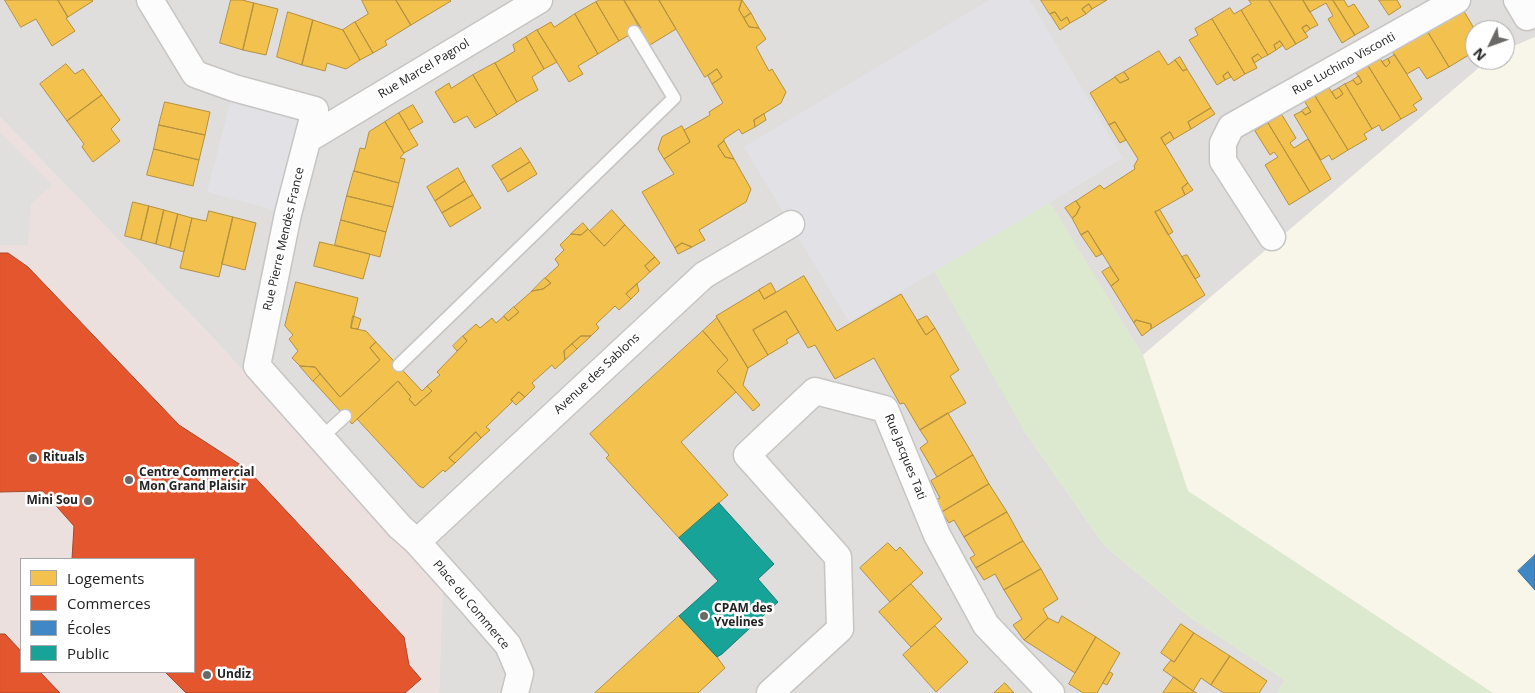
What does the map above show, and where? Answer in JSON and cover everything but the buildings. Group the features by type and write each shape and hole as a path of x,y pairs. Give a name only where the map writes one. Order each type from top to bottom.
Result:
{"street":[{"name":"Rue Pierre Mendès France","path":"150,0 195,74 234,88 315,110 288,214 257,366 408,535"},
{"name":"Rue Marcel Pagnol","path":"308,139 540,0"},
{"name":"Rue Luchino Visconti","path":"1272,237 1223,161 1223,143 1231,127 1457,0"},
{"path":"1517,0 1527,17 1535,12"},
{"name":"Avenue des Sablons","path":"408,535 704,275 791,224"},
{"name":"Rue Jacques Tati","path":"770,693 840,629 838,557 747,455 815,391 885,410 937,535 986,625 1051,693"},
{"name":"Place du Commerce","path":"408,535 470,600 508,645 520,673 515,693"}],"lane":[{"path":"399,366 674,98 634,32"},
{"path":"321,438 345,416"}],"shaded area":[{"path":"0,0 1535,0 1535,37 1515,46 1515,20 1465,20 1465,70 1476,70 1143,355 1023,429 1104,545 1191,618 1285,680 1277,693 439,693 442,590 214,339 0,117"},
{"path":"989,0 1030,0 1123,158 849,322 744,147"},
{"path":"1535,37 1535,693 1493,693 1188,491 1143,355 1476,70 1515,70 1515,46"},
{"path":"234,88 315,110 288,214 207,192"},
{"path":"0,117 214,339 443,590 439,693 0,693"},
{"path":"0,132 52,185 31,204 28,245 0,245"}],"green space":[{"path":"1050,202 1143,355 1188,491 1493,693 1277,693 1285,680 1191,618 1104,545 1023,429 934,271"}],"place":[{"name":"Rituals","path":"33,458"},
{"name":"Centre Commercial Mon Grand Plaisir","path":"129,480"},
{"name":"Mini Sou","path":"88,501"},
{"name":"CPAM des Yvelines","path":"704,616"},
{"name":"Undiz","path":"207,675"}]}
